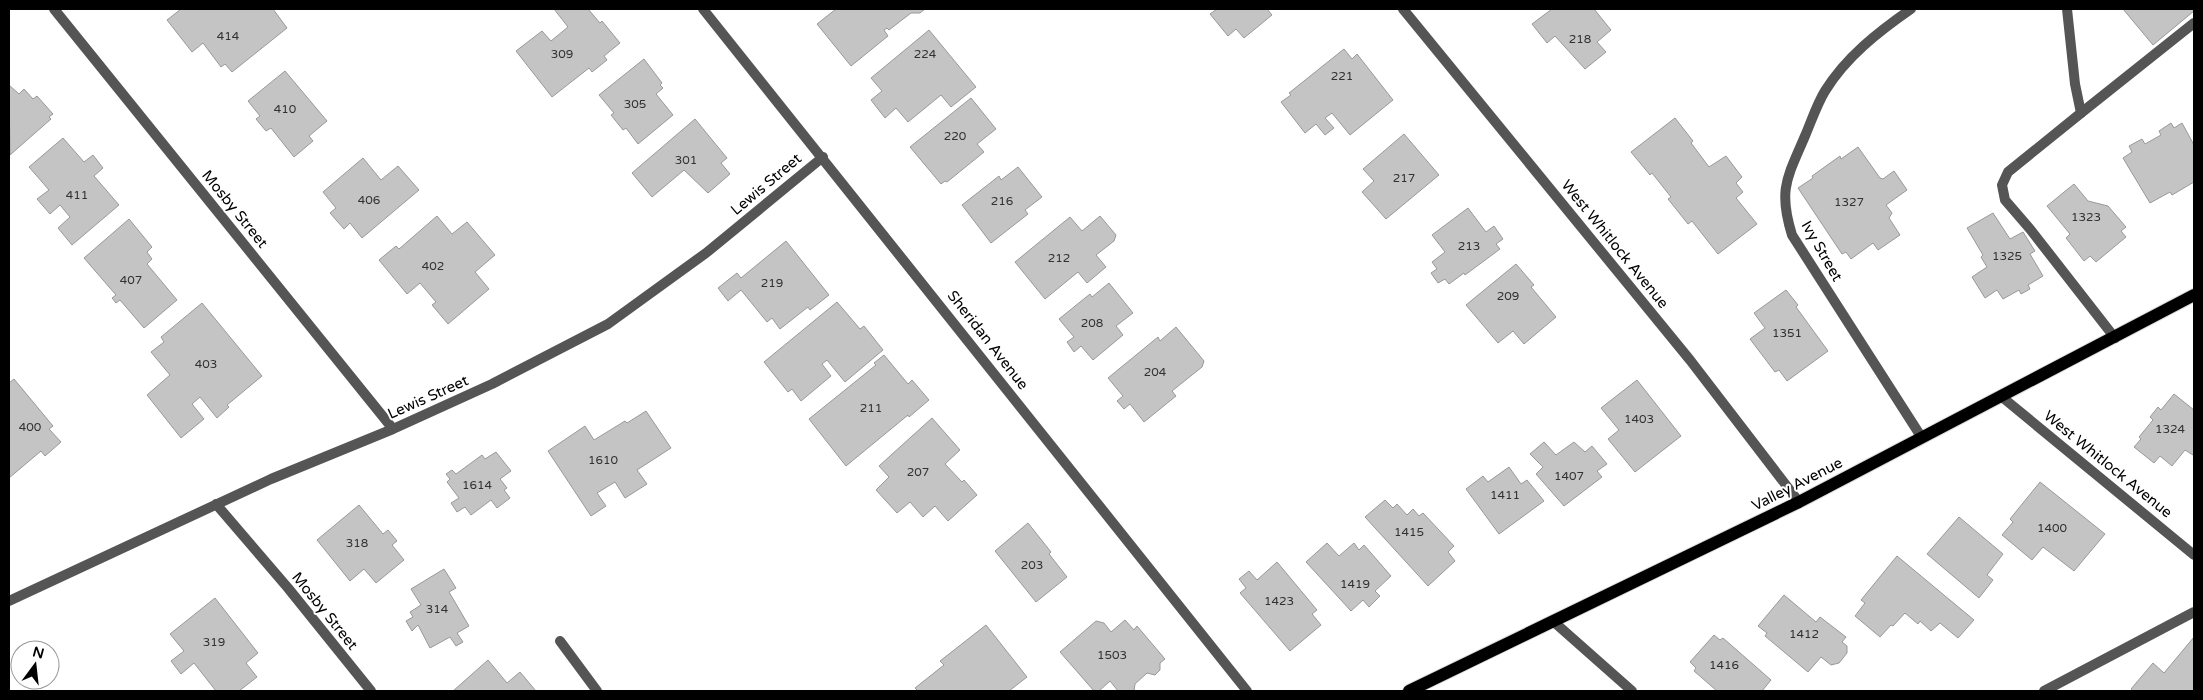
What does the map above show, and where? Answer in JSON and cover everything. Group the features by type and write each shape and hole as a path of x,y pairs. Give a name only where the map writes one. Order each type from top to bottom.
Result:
{"main road":[{"name":"Valley Avenue","path":"1409,691 1799,502 2194,295"}],"street":[{"name":"Mosby Street","path":"54,9 393,429"},
{"name":"Sheridan Avenue","path":"703,9 823,157 1247,691"},
{"name":"West Whitlock Avenue","path":"1403,9 1690,360 1799,502"},
{"name":"Ivy Street","path":"1910,9 1879,31 1846,62 1825,92 1785,186 1784,211 1792,235 1922,438"},
{"path":"2067,9 2075,84 2081,113"},
{"path":"2115,338 2005,200 2002,186 2008,172 2194,22"},
{"name":"Lewis Street","path":"9,601 271,479 393,429 492,384 608,324 706,253 823,157"},
{"name":"West Whitlock Avenue","path":"2002,397 2194,554"},
{"name":"Mosby Street","path":"216,504 288,588 371,691"},
{"path":"2044,691 2194,612"},
{"path":"1554,622 1632,691"},
{"path":"560,641 597,691"}],"building":[{"path":"181,9 273,9 287,28 232,72 225,64 221,67 203,43 192,52 167,20"},
{"path":"554,9 588,9 600,23 602,21 620,43 604,56 607,60 592,72 589,68 552,97 516,51 542,31 551,41 568,27"},
{"path":"836,9 925,9 920,13 911,13 889,30 887,28 884,30 888,36 851,66 817,24"},
{"path":"1217,9 1267,9 1272,15 1244,38 1236,29 1228,36 1210,14"},
{"path":"1552,9 1594,9 1611,30 1597,42 1606,52 1585,69 1555,36 1547,43 1532,24"},
{"path":"2123,9 2194,9 2194,11 2153,45"},
{"path":"929,30 976,87 951,107 941,95 908,122 896,108 885,118 871,100 882,91 871,78"},
{"path":"1344,49 1352,59 1357,54 1393,100 1350,135 1332,113 1325,118 1334,128 1325,135 1316,124 1305,133 1281,102 1291,95 1289,93"},
{"path":"644,59 662,83 660,85 663,88 656,94 673,115 638,144 626,128 623,130 611,115 614,113 599,95"},
{"path":"285,71 327,121 309,136 313,141 294,157 271,128 266,131 256,119 260,116 248,101"},
{"path":"9,85 19,94 24,89 33,99 37,96 53,114 49,117 51,119 10,155"},
{"path":"971,98 996,129 977,144 984,152 947,182 945,181 941,184 910,147"},
{"path":"1675,118 1693,141 1691,143 1709,167 1726,156 1742,177 1736,183 1743,192 1736,198 1757,224 1718,254 1692,221 1688,224 1668,199 1671,197 1652,173 1650,175 1631,152"},
{"path":"695,119 727,158 721,163 730,174 708,193 684,170 652,197 632,173"},
{"path":"2171,123 2174,128 2182,123 2194,145 2194,182 2172,195 2170,192 2150,203 2123,158 2132,152 2129,146 2142,139 2145,144 2161,135 2159,131"},
{"path":"1404,134 1439,175 1386,219 1362,192 1374,181 1363,169"},
{"path":"63,138 84,162 93,155 103,168 94,176 119,205 72,245 58,228 70,217 60,205 50,214 37,199 49,190 29,167"},
{"path":"1858,147 1880,178 1883,179 1894,171 1907,190 1886,205 1892,213 1889,218 1900,235 1878,250 1873,243 1851,259 1846,252 1842,254 1798,188 1840,156 1841,159"},
{"path":"363,158 381,180 398,166 419,190 362,238 350,223 344,229 330,213 336,208 323,192"},
{"path":"1018,167 1042,197 1025,210 1028,214 991,243 962,205 999,176 1001,180"},
{"path":"2074,184 2088,201 2108,206 2126,227 2121,231 2126,237 2096,262 2090,256 2084,261 2066,238 2070,234 2047,206"},
{"path":"1468,208 1486,232 1494,226 1503,239 1496,244 1500,249 1465,275 1464,273 1449,284 1445,279 1438,283 1431,273 1437,269 1432,262 1445,252 1432,235"},
{"path":"1993,213 2010,239 2023,232 2035,251 2030,254 2043,276 2028,285 2030,289 2021,294 2019,290 2003,299 1997,290 1985,298 1972,277 1987,267 1981,257 1983,255 1967,228"},
{"path":"437,216 452,234 467,222 495,255 475,272 489,289 448,324 432,305 436,302 420,283 407,294 379,260 396,246 399,249"},
{"path":"1100,216 1116,235 1114,241 1096,255 1106,267 1087,283 1078,272 1045,299 1015,262 1070,217 1082,231"},
{"path":"129,219 152,247 147,252 152,259 147,264 177,300 144,328 120,300 116,303 112,298 116,295 84,258"},
{"path":"786,241 829,295 810,310 808,307 780,329 772,318 767,322 741,290 728,301 718,288 737,273 741,278"},
{"path":"1516,264 1534,285 1531,287 1556,317 1524,344 1513,331 1498,343 1466,305"},
{"path":"1109,283 1133,313 1116,326 1123,335 1093,360 1081,346 1074,352 1067,342 1074,337 1059,319 1090,294 1092,297"},
{"path":"1786,290 1828,351 1787,381 1779,370 1775,372 1750,339 1765,328 1754,313"},
{"path":"837,302 860,329 864,326 883,350 845,382 827,360 822,364 831,376 801,401 792,389 788,392 764,362"},
{"path":"202,303 262,376 227,405 229,407 217,418 200,397 192,404 204,419 181,438 147,395 170,375 151,352 164,342 161,337"},
{"path":"1176,327 1204,361 1202,367 1172,391 1176,396 1144,422 1130,404 1124,409 1117,401 1123,396 1108,378 1158,337 1160,341"},
{"path":"884,355 908,384 912,380 929,400 846,466 809,419 876,365 874,363"},
{"path":"14,379 53,426 49,429 61,442 45,456 41,451 9,478 9,383"},
{"path":"1637,380 1681,436 1635,472 1608,439 1619,430 1601,408"},
{"path":"2174,394 2194,410 2194,453 2193,455 2185,450 2172,466 2160,456 2154,463 2134,447 2141,439 2139,437 2153,420 2150,417 2158,407 2161,410"},
{"path":"646,411 671,448 637,470 647,484 625,498 615,482 597,493 606,506 591,516 548,451 585,426 594,440"},
{"path":"932,418 960,450 945,464 962,482 964,480 977,495 948,521 935,506 923,517 910,502 897,513 876,490 889,477 879,466"},
{"path":"1544,442 1556,455 1574,442 1585,452 1592,446 1607,464 1597,471 1602,477 1564,506 1536,474 1543,467 1530,454"},
{"path":"496,452 511,471 500,479 507,488 504,490 510,498 497,508 491,500 471,515 465,507 457,512 451,503 459,498 447,482 450,479 446,474 452,470 456,474 482,455 485,459"},
{"path":"1509,467 1521,484 1527,480 1544,501 1499,534 1466,489 1483,476 1488,482"},
{"path":"2040,482 2105,534 2074,571 2043,547 2032,560 2002,535 2013,522 2010,519"},
{"path":"1385,500 1393,508 1397,504 1407,515 1413,509 1419,516 1423,513 1454,546 1448,552 1455,561 1428,586 1365,517"},
{"path":"359,505 383,534 388,530 397,541 392,545 404,560 376,583 364,569 350,581 317,540"},
{"path":"1959,517 2003,554 1987,575 1993,580 1979,598 1927,554"},
{"path":"1028,523 1051,552 1049,554 1067,577 1036,602 995,551"},
{"path":"1327,543 1339,556 1354,543 1359,550 1364,545 1391,576 1375,591 1380,596 1369,607 1363,600 1351,611 1306,562"},
{"path":"1897,556 1974,620 1958,638 1940,623 1931,631 1920,621 1918,624 1905,613 1880,637 1855,616 1865,603 1861,600"},
{"path":"1277,562 1317,610 1312,614 1321,625 1290,651 1240,593 1246,588 1239,579 1249,571 1257,580"},
{"path":"444,569 456,588 449,592 469,626 457,633 463,642 456,646 450,637 430,648 418,625 412,631 406,621 413,617 410,612 421,605 411,589"},
{"path":"1784,595 1816,622 1820,617 1846,637 1842,642 1847,646 1847,653 1839,663 1831,665 1821,657 1808,672 1765,636 1767,633 1758,626"},
{"path":"215,598 258,653 246,663 257,677 239,691 216,691 194,663 181,674 171,661 184,651 170,634"},
{"path":"1125,620 1134,630 1137,626 1165,659 1160,663 1160,670 1155,675 1147,673 1135,684 1134,691 1118,691 1110,681 1099,691 1094,691 1060,652 1096,621 1104,623 1111,632"},
{"path":"986,625 1027,677 1009,691 918,691 915,688 944,665 940,661"},
{"path":"1714,635 1720,640 1723,638 1771,680 1762,691 1717,691 1694,671 1696,668 1690,662"},
{"path":"2194,637 2194,691 2133,691 2131,689 2153,663 2164,673"},
{"path":"488,660 507,683 520,672 536,691 453,691"}]}
